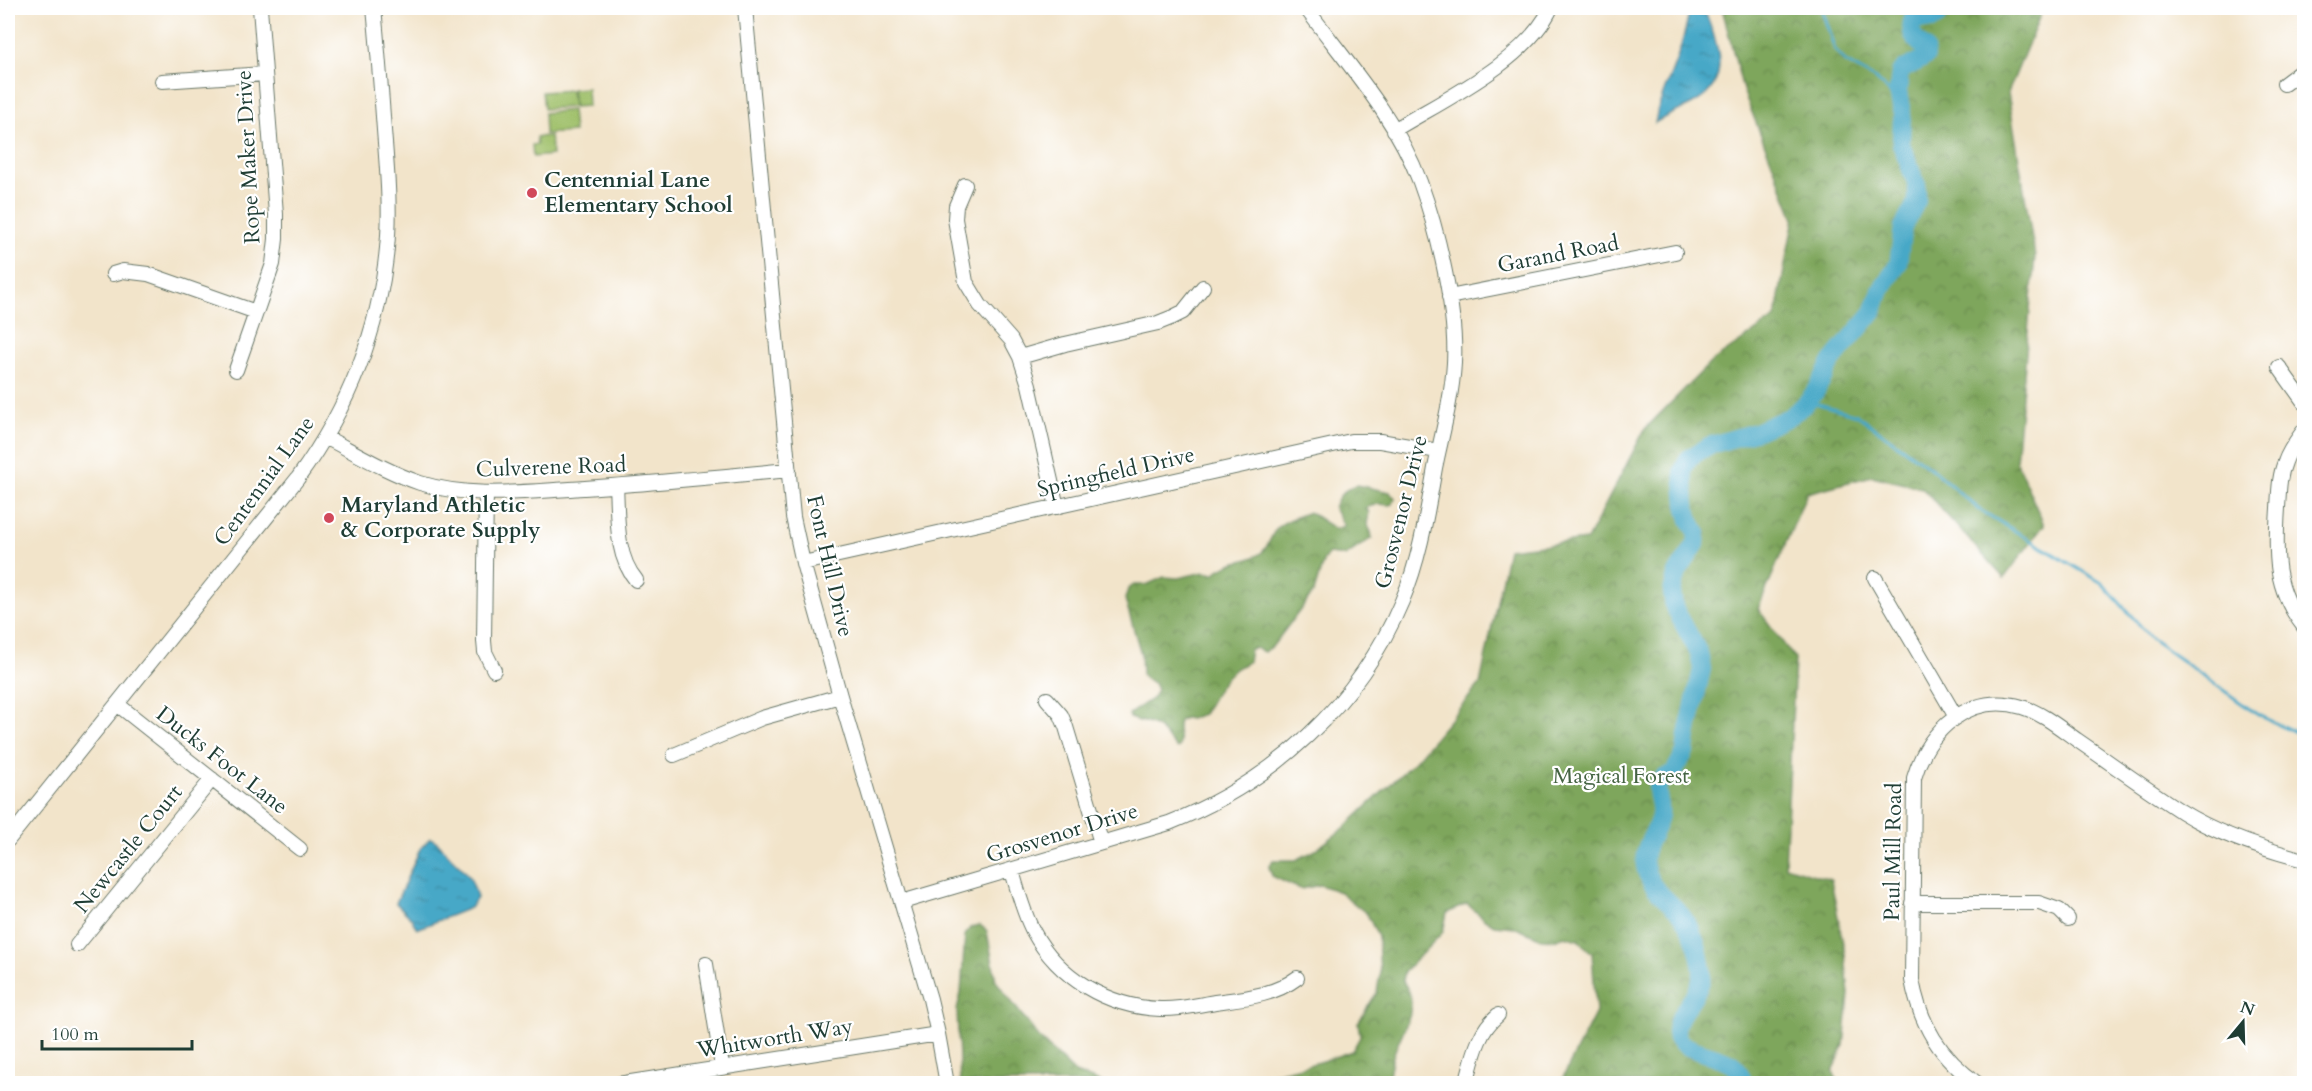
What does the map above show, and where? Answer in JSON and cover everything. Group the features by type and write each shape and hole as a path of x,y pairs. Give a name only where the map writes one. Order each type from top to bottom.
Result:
{"street":[{"name":"Rope Maker Drive","path":"236,370 273,264 276,239 260,8"},
{"name":"Centennial Lane","path":"8,840 298,478 325,437 350,389 369,338 383,281 387,246 388,174 374,8"},
{"name":"Font Hill Drive","path":"745,8 794,517 803,563 840,696 902,902 938,1034 947,1083"},
{"name":"Grosvenor Drive","path":"902,902 1169,823 1230,795 1260,776 1289,753 1341,701 1382,642 1403,599 1416,561 1454,363 1454,335 1449,297 1429,207 1419,179 1394,130 1306,8"},
{"path":"1394,130 1494,69 1517,52 1537,31 1551,8"},
{"path":"2284,84 2304,69"},
{"path":"162,81 265,74"},
{"path":"965,185 956,206 955,219 966,282 980,305 1011,340 1020,357 1029,385 1057,507"},
{"name":"Garand Road","path":"1449,297 1675,252"},
{"path":"114,274 123,271 148,274 256,312"},
{"path":"1020,357 1065,344 1158,323 1183,312 1203,287"},
{"path":"2279,367 2304,402"},
{"path":"2304,430 2285,460 2276,539 2278,574 2283,590 2304,627"},
{"name":"Culverene Road","path":"325,437 420,483 454,490 486,493 616,486 789,470"},
{"name":"Springfield Drive","path":"803,563 1351,441 1380,441 1438,451"},
{"path":"616,486 621,550 624,562 636,580"},
{"path":"486,493 484,641 485,652 494,670"},
{"path":"1875,578 1956,717"},
{"path":"674,755 762,718 840,696"},
{"path":"1047,699 1061,715 1066,727 1101,843"},
{"name":"Ducks Foot Lane","path":"117,704 300,849"},
{"name":"Paul Mill Road","path":"1977,1083 1957,1069 1943,1054 1922,1019 1912,980 1914,778 1924,750 1933,736 1956,717 1982,706 2009,705 2024,708 2049,721 2155,794 2201,822 2261,847 2304,860"},
{"name":"Newcastle Court","path":"77,945 212,779"},
{"path":"1011,871 1025,914 1034,933 1054,962 1093,992 1114,1000 1162,1009 1185,1007 1263,995 1287,986 1297,978"},
{"path":"1912,903 2039,903 2059,910 2068,919"},
{"path":"706,964 722,1067"},
{"path":"1466,1083 1482,1034 1498,1014"},
{"name":"Whitworth Way","path":"618,1083 938,1034"}],"green space":[{"name":"Magical Forest","path":"1722,8 2043,8 2008,93 2035,256 2016,461 2044,525 2004,578 1922,488 1872,476 1807,493 1758,609 1795,659 1785,866 1831,880 1845,954 1849,995 1844,1045 1833,1072 1839,1083 1560,1083 1596,1012 1592,953 1578,940 1565,936 1554,940 1542,939 1514,927 1494,925 1467,904 1447,913 1443,932 1404,972 1402,980 1411,1001 1410,1011 1395,1049 1387,1083 1192,1083 1233,1080 1273,1073 1313,1064 1352,1051 1360,1037 1358,1023 1377,992 1380,974 1378,937 1367,914 1340,892 1320,885 1301,889 1272,876 1269,867 1273,860 1296,860 1314,851 1344,828 1415,761 1480,684 1508,549 1587,540 1645,429 1712,361 1775,318 1794,218 1743,90"},
{"path":"587,88 588,106 574,107 572,89"},
{"path":"571,90 573,107 544,109 542,92"},
{"path":"572,110 574,132 545,134 544,113"},
{"path":"550,136 552,155 533,157 532,145 537,144 536,137"},
{"path":"1356,485 1390,492 1395,498 1393,504 1378,504 1365,508 1369,512 1367,524 1372,538 1345,556 1329,554 1324,559 1314,592 1272,647 1264,652 1255,648 1250,649 1248,662 1235,669 1225,679 1203,714 1179,721 1179,747 1176,748 1158,728 1130,718 1129,714 1153,698 1157,690 1154,683 1145,679 1142,674 1141,654 1125,599 1128,589 1134,585 1146,585 1164,577 1178,578 1204,572 1214,574 1226,566 1261,553 1279,526 1309,512 1335,529 1344,526 1334,508 1342,494"},
{"path":"980,925 987,931 996,981 1040,1039 1075,1073 1103,1083 960,1083 957,1010 961,993 965,934 971,927"}],"water":[{"path":"1690,8 1704,8 1717,46 1719,59 1715,83 1708,93 1696,102 1655,123 1682,43"},
{"path":"430,838 438,843 466,873 477,898 470,908 417,929 411,918 396,903 420,849"}],"waterway":[{"path":"1821,8 1835,50 1844,61 1877,80 1888,90 1902,113"},
{"path":"1744,1084 1736,1067 1722,1059 1686,1046 1677,1037 1678,1021 1701,980 1700,956 1686,922 1651,882 1644,859 1660,815 1657,788 1662,779 1674,772 1685,752 1702,669 1699,653 1674,607 1672,592 1676,575 1696,544 1697,532 1690,520 1686,505 1683,470 1689,458 1708,446 1758,431 1789,417 1803,406 1816,391 1832,361 1873,312 1881,290 1898,264 1903,227 1917,201 1917,185 1901,144 1902,113 1898,91 1900,72 1926,56 1925,48 1915,39 1912,32 1913,18 1932,20 1938,16 1941,8"},
{"path":"1808,401 1857,415 1929,467 1980,510 2102,583 2152,639 2258,715 2304,736"}],"place":[{"name":"Centennial Lane Elementary School","path":"532,193"},
{"name":"Maryland Athletic & Corporate Supply","path":"329,518"}]}
